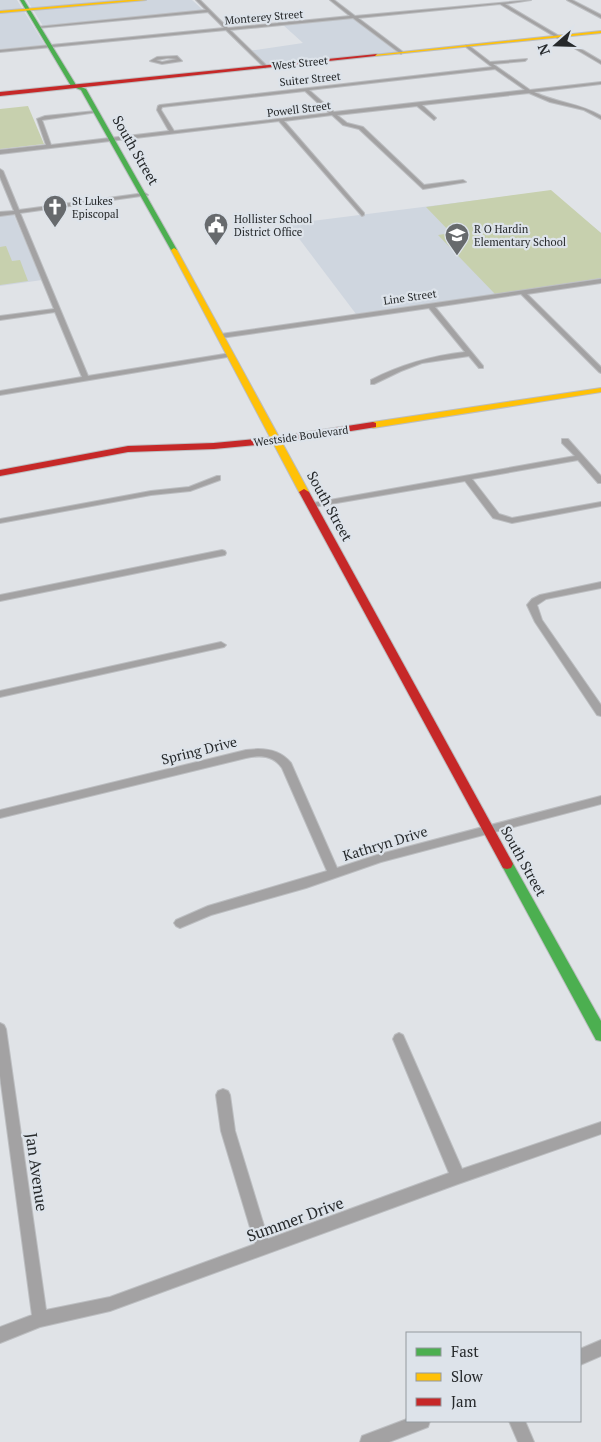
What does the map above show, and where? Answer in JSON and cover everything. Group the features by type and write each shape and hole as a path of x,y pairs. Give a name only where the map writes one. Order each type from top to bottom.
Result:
{"street":[{"path":"0,12 25,5 144,0"},
{"path":"198,0 265,67"},
{"path":"332,0 401,53"},
{"name":"Monterey Street","path":"0,51 529,0"},
{"path":"569,0 601,17"},
{"path":"501,3 601,63"},
{"name":"South Street","path":"25,5 74,86 83,89 145,195 276,440 601,1035"},
{"path":"38,27 208,11"},
{"name":"West Street","path":"0,94 601,32"},
{"path":"466,46 531,92 543,98 580,106 601,118"},
{"path":"170,57 180,58 175,62 157,63 152,60 170,57"},
{"path":"491,63 525,60"},
{"path":"175,62 185,75"},
{"name":"Suiter Street","path":"173,133 159,110 160,106 495,68"},
{"name":"Powell Street","path":"0,152 419,106 601,83"},
{"path":"305,89 332,115 345,124 361,128 423,187 463,182"},
{"path":"419,106 434,119"},
{"path":"49,147 39,119 96,112"},
{"path":"281,121 362,214"},
{"path":"0,171 86,379"},
{"path":"0,214 145,195"},
{"name":"Line Street","path":"222,336 601,281"},
{"path":"522,292 601,371"},
{"path":"431,306 481,367"},
{"path":"0,318 57,310"},
{"path":"374,382 395,370 420,360 470,354"},
{"path":"0,393 231,355"},
{"name":"Westside Boulevard","path":"0,472 128,450 214,446 276,440 601,390"},
{"path":"565,440 601,481"},
{"path":"312,505 579,458"},
{"path":"0,521 151,493 190,489 217,478"},
{"path":"468,479 496,516 512,521 601,504"},
{"path":"0,598 222,553"},
{"path":"601,585 550,595 535,600 532,605 532,610 541,625 601,713"},
{"path":"0,694 221,645"},
{"name":"Spring Drive","path":"0,814 246,754 265,752 279,756 288,766 334,874"},
{"name":"Kathryn Drive","path":"180,923 208,911 334,874 380,858 601,800"},
{"name":"Jan Avenue","path":"0,1029 40,1319"},
{"path":"399,1039 458,1177"},
{"path":"223,1095 228,1131 264,1249"},
{"name":"Summer Drive","path":"0,1334 40,1319 110,1304 458,1177 601,1128"},
{"path":"581,1357 601,1348"},
{"path":"368,1442 419,1422"},
{"path":"517,1422 526,1442"}],"shaded area":[{"path":"0,0 17,0 45,45 0,49"},
{"path":"27,0 192,0 203,10 43,26"},
{"path":"354,17 401,53 265,67 248,51 303,43 282,24"},
{"name":"R O Hardin Elementary School","path":"550,191 601,233 601,279 356,314 288,224"},
{"path":"13,213 42,280 0,286 0,215"}],"green space":[{"path":"28,106 44,144 0,149 0,109"},
{"path":"551,190 601,233 601,278 495,294 438,235 451,233 426,207"},
{"path":"6,246 12,261 20,260 28,281 0,285 0,247"}],"traffic: fast":[{"path":"22,0 74,86 83,89 174,250"},
{"path":"507,864 601,1035"}],"traffic: slow":[{"path":"0,12 144,0"},
{"path":"375,55 601,32"},
{"path":"174,250 304,492"},
{"path":"373,425 601,390"}],"traffic: jam":[{"path":"0,94 375,55"},
{"path":"0,473 128,449 214,446 276,440 373,425"},
{"path":"304,492 507,864"}],"place":[{"name":"St Lukes Episcopal","path":"55,228"},
{"name":"Hollister School District Office","path":"216,246"},
{"name":"R O Hardin Elementary School","path":"457,256"}]}
